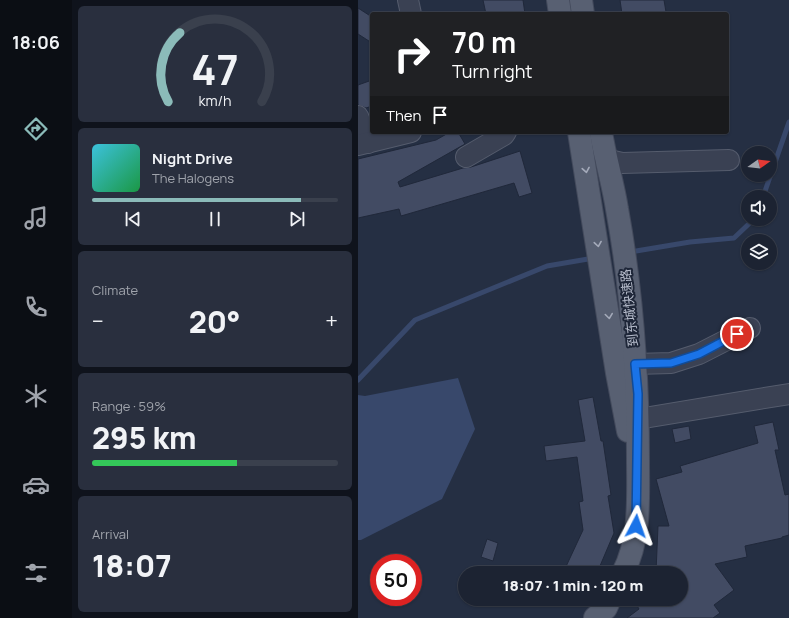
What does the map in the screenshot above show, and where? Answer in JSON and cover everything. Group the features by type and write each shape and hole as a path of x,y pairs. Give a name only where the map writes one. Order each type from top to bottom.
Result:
{"main road":[{"path":"558,0 560,12"},
{"path":"581,0 583,12"},
{"name":"到东城快速路","path":"579,134 617,373 638,481"},
{"name":"到东城快速路","path":"601,134 605,159 617,208 626,274 635,364 638,419 638,481 635,539 625,566"}],"street":[{"path":"408,0 411,12"},
{"path":"358,116 363,144 403,134"},
{"path":"466,157 505,134"},
{"path":"605,159 622,163 729,160"},
{"path":"635,364 671,363 699,354 750,328"},
{"path":"638,419 789,394"}],"water":[{"path":"458,378 475,429 442,499 361,540 358,540 358,395 365,396"}],"building":[{"path":"483,0 523,0 525,12 486,12"},
{"path":"620,0 664,0 666,12 622,12"},
{"path":"358,8 370,16 370,42 358,34"},
{"path":"370,81 370,107 366,108 358,105 358,85"},
{"path":"446,134 459,134 465,144 398,182 400,187 463,168 471,167 520,151 532,193 519,197 514,183 401,216 399,209 358,218 358,159 436,140"},
{"path":"593,397 601,441 603,441 611,495 608,496 614,533 600,566 566,566 583,530 579,502 583,501 577,457 546,461 544,446 585,441 578,400"},
{"path":"773,422 779,450 775,450 785,495 789,494 789,535 782,538 745,546 747,557 715,564 734,590 714,605 720,613 713,618 627,618 639,609 637,606 688,606 688,566 656,566 658,526 669,526 656,479 682,472 680,466 758,443 754,426"},
{"path":"689,426 691,439 675,443 672,429"},
{"path":"487,539 498,543 493,561 481,557"}],"waterway":[{"path":"765,190 789,122"},
{"path":"630,252 690,242 734,238 747,226"},
{"path":"358,380 415,320 547,266 594,258"}],"route":[{"path":"636,526 638,514 638,394 635,364 671,363 699,354 737,334"}]}
